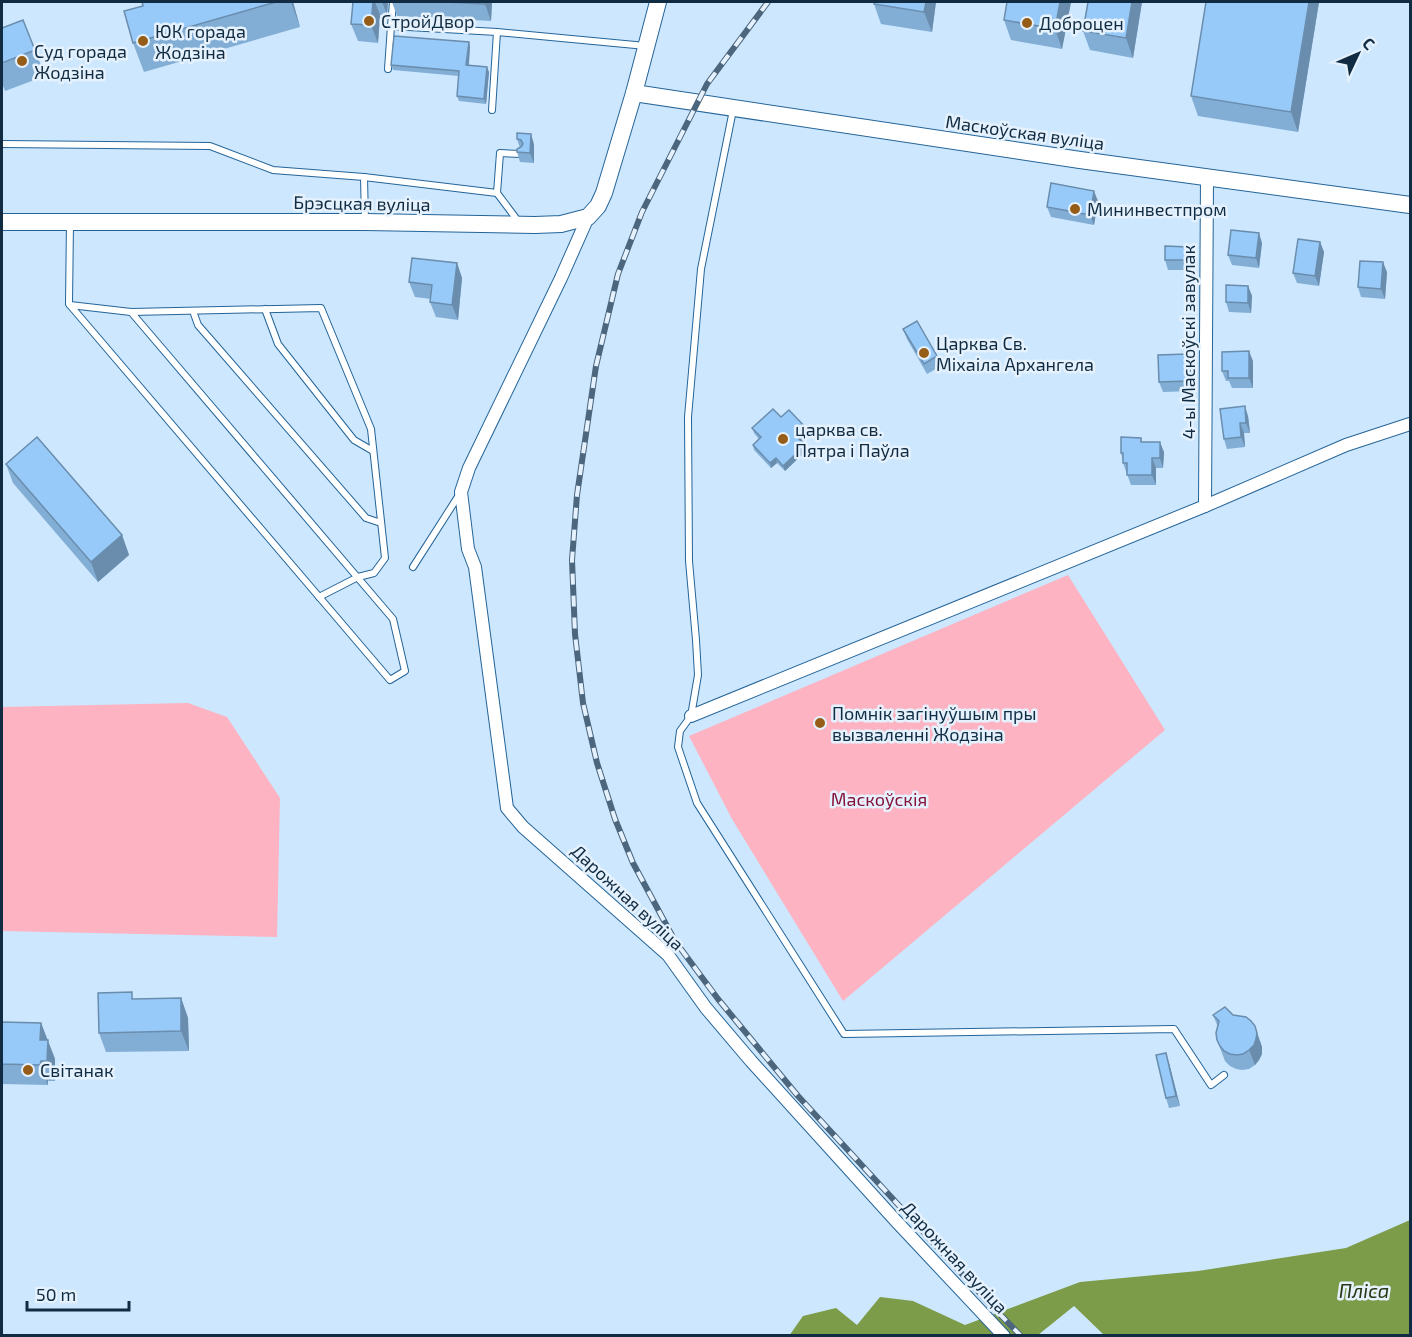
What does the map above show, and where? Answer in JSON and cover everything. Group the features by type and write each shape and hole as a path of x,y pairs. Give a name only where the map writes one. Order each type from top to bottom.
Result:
{"main road":[{"path":"588,217 598,206 604,194 658,2"},
{"name":"Маскоўская вуліца","path":"634,93 1207,178 1410,205"},
{"name":"Брэсцкая вуліца","path":"2,222 365,222 561,225 588,217"}],"street":[{"name":"4-ы Маскоўскі завулак","path":"1205,506 1207,178"},
{"path":"461,492 469,468 588,217"},
{"path":"691,716 1205,506 1346,445 1410,424"},
{"name":"Дарожная вуліца","path":"461,492 468,549 475,567 507,808 523,827 668,955 706,1008 751,1061 896,1221 1004,1335"}],"lane":[{"path":"388,69 393,2"},
{"path":"391,26 497,32 646,46"},
{"path":"492,110 497,32"},
{"path":"734,109 701,268 688,417 689,561 698,675 691,716 680,731 678,747 697,803 844,1034 1174,1029 1211,1085 1224,1075"},
{"path":"2,144 210,146 273,170 364,177 496,193"},
{"path":"520,153 500,153 496,193 520,225"},
{"path":"364,177 365,222"},
{"path":"70,222 69,304 390,680 405,671 393,618 131,312"},
{"path":"69,304 131,312 321,308 371,429 385,558 374,573 358,577 319,597"},
{"path":"265,309 278,344 354,440 373,451"},
{"path":"193,311 198,325 366,518 381,524"},
{"path":"413,567 461,492"}],"green space":[{"name":"Маскоўскія","path":"1068,575 1165,730 843,1001 732,819 689,736"},
{"path":"188,703 227,717 280,798 277,937 2,931 2,707"}],"water":[{"name":"Пліса","path":"1410,1220 1410,1335 1104,1335 1074,1306 1038,1335 789,1336 803,1316 836,1308 857,1325 880,1297 913,1301 965,1325 1080,1282 1198,1271 1346,1248"}],"building":[{"path":"142,2 276,2 133,43 124,11 143,6"},
{"path":"353,2 373,2 371,25 351,24"},
{"path":"446,2 485,2 485,4"},
{"path":"875,2 926,2 924,12 874,4"},
{"path":"1007,2 1060,2 1055,29 1004,20"},
{"path":"1088,2 1132,2 1126,38 1083,31"},
{"path":"1206,2 1309,2 1291,112 1191,96"},
{"path":"23,20 35,50 2,63 2,28"},
{"path":"394,36 469,42 466,65 487,67 484,99 457,96 459,71 391,65"},
{"path":"517,133 531,134 530,153 517,152 523,144 517,139"},
{"path":"1051,183 1094,191 1090,215 1047,207"},
{"path":"1231,230 1259,233 1256,258 1228,255"},
{"path":"1298,239 1320,242 1315,276 1293,273"},
{"path":"1165,246 1188,247 1188,260 1165,260"},
{"path":"412,258 457,263 452,305 430,302 432,285 409,282"},
{"path":"1360,261 1383,262 1381,289 1358,287"},
{"path":"1226,285 1248,286 1248,303 1226,302"},
{"name":"Царква Св. Міхаіла Архангела","path":"917,321 937,356 924,364 903,329"},
{"path":"1249,351 1249,378 1228,378 1228,371 1222,371 1222,352"},
{"path":"1187,354 1188,381 1159,382 1158,355"},
{"path":"1245,406 1246,423 1240,423 1241,437 1224,439 1220,409"},
{"name":"царква св. Пятра і Паўла","path":"773,409 781,417 789,410 808,430 799,439 805,445 783,466 776,458 770,463 753,445 761,437 752,428"},
{"path":"37,437 122,535 91,562 6,464"},
{"path":"1121,437 1141,438 1141,442 1160,442 1160,458 1152,458 1152,475 1127,475 1127,463 1123,463 1123,453 1121,453"},
{"path":"132,992 132,999 181,998 181,1031 99,1033 98,993"},
{"path":"1225,1007 1233,1015 1246,1017 1255,1026 1257,1033 1254,1045 1243,1054 1230,1054 1224,1051 1217,1040 1219,1021 1213,1015"},
{"path":"2,1022 41,1023 40,1040 48,1040 47,1061 41,1061 40,1065 2,1064"},
{"path":"1166,1053 1176,1096 1166,1098 1156,1055"}],"railway":[{"path":"768,2 707,84 642,212 618,274 596,366 577,495 572,560 575,634 583,703 597,763 615,819 633,863 675,941 718,999 798,1096 1021,1336"}],"place":[{"name":"СтройДвор","path":"369,21"},
{"name":"Доброцен","path":"1027,23"},
{"name":"ЮК горада Жодзіна","path":"143,41"},
{"name":"Суд горада Жодзіна","path":"22,61"},
{"name":"Мининвестпром","path":"1075,209"},
{"name":"Царква Св. Міхаіла Архангела","path":"924,353"},
{"name":"царква св. Пятра і Паўла","path":"783,439"},
{"name":"Помнік загінуўшым пры вызваленні Жодзіна","path":"820,723"},
{"name":"Світанак","path":"28,1070"}]}
